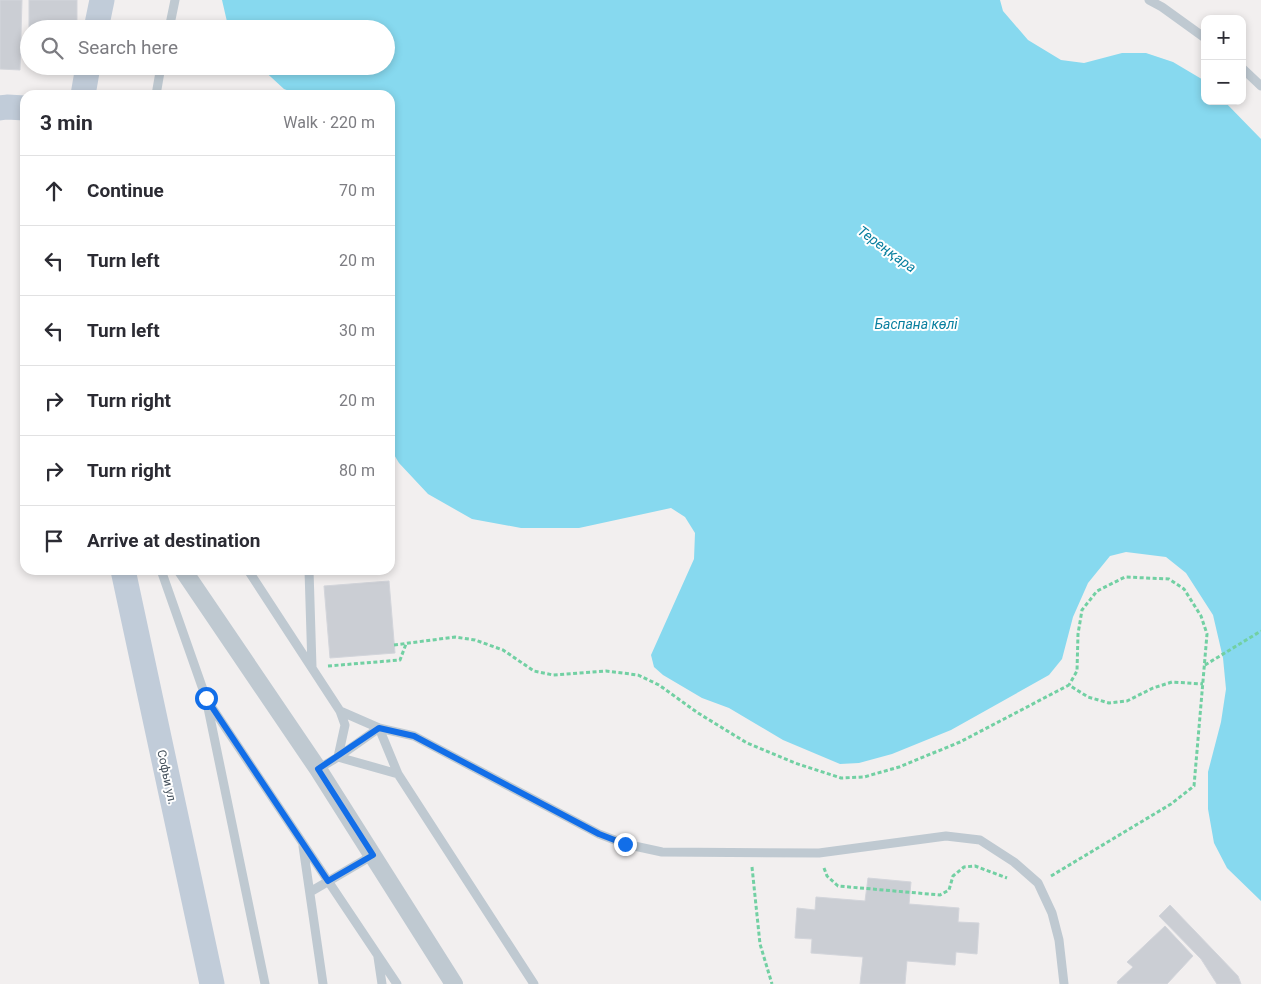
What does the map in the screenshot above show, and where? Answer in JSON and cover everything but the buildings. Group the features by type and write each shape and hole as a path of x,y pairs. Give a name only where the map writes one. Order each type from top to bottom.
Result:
{"street":[{"path":"98,20 102,0"},
{"path":"84,90 86,75"},
{"path":"0,108 20,108"},
{"name":"Софьи ул.","path":"124,575 212,984"},
{"path":"186,575 318,769 454,984"}],"lane":[{"path":"171,20 175,0"},
{"path":"1149,0 1201,35"},
{"path":"1246,72 1261,86"},
{"path":"157,90 160,75"},
{"path":"163,575 206,698 265,984"},
{"path":"251,575 340,711 345,725 338,757"},
{"path":"309,575 312,668"},
{"path":"206,698 397,984"},
{"path":"340,711 379,728 414,736 599,834 625,844 662,852 819,853 946,836 980,840 1014,862 1038,883 1052,913 1059,940 1064,984"},
{"path":"318,769 379,728"},
{"path":"379,728 398,774 534,984"},
{"path":"338,757 398,774"},
{"path":"303,843 324,984"},
{"path":"310,892 373,855"},
{"path":"377,954 382,984"}],"path":[{"path":"394,645 455,637 475,640 503,650 534,671 553,675 606,671 638,674 659,685 698,713 747,742 795,763 841,778 864,777 908,764 960,742 1069,685 1077,671 1078,634 1082,610 1097,591 1125,577 1169,579 1184,589 1201,616 1207,634 1194,786 1171,804 1038,883 1018,882 975,866 964,867 953,876 949,890 940,895 838,886 827,876 819,853"},
{"path":"1205,666 1261,631"},
{"path":"312,668 400,660 406,644"},
{"path":"1069,685 1088,697 1109,703 1127,701 1153,688 1172,682 1203,684"},
{"path":"750,853 760,944 772,984"}],"water":[{"name":"Баспана көлі","path":"222,0 1000,0 1003,11 1028,40 1061,60 1084,63 1122,53 1146,53 1173,62 1201,79 1201,105 1228,105 1261,139 1261,901 1227,868 1214,843 1208,809 1208,772 1221,722 1226,689 1223,658 1213,615 1186,573 1166,557 1126,552 1110,556 1088,583 1073,617 1062,659 1049,675 951,730 892,754 859,763 840,764 783,740 729,708 702,698 663,675 654,667 651,655 694,559 695,533 685,517 671,508 579,528 521,528 472,519 428,494 395,456 395,90 287,90 269,75 395,75 395,20 227,20"}],"route":[{"path":"206,698 328,881 373,855 318,769 379,728 414,736 599,834 625,844"}],"water label":[{"name":"Тереңқара","path":"887,249"}]}
